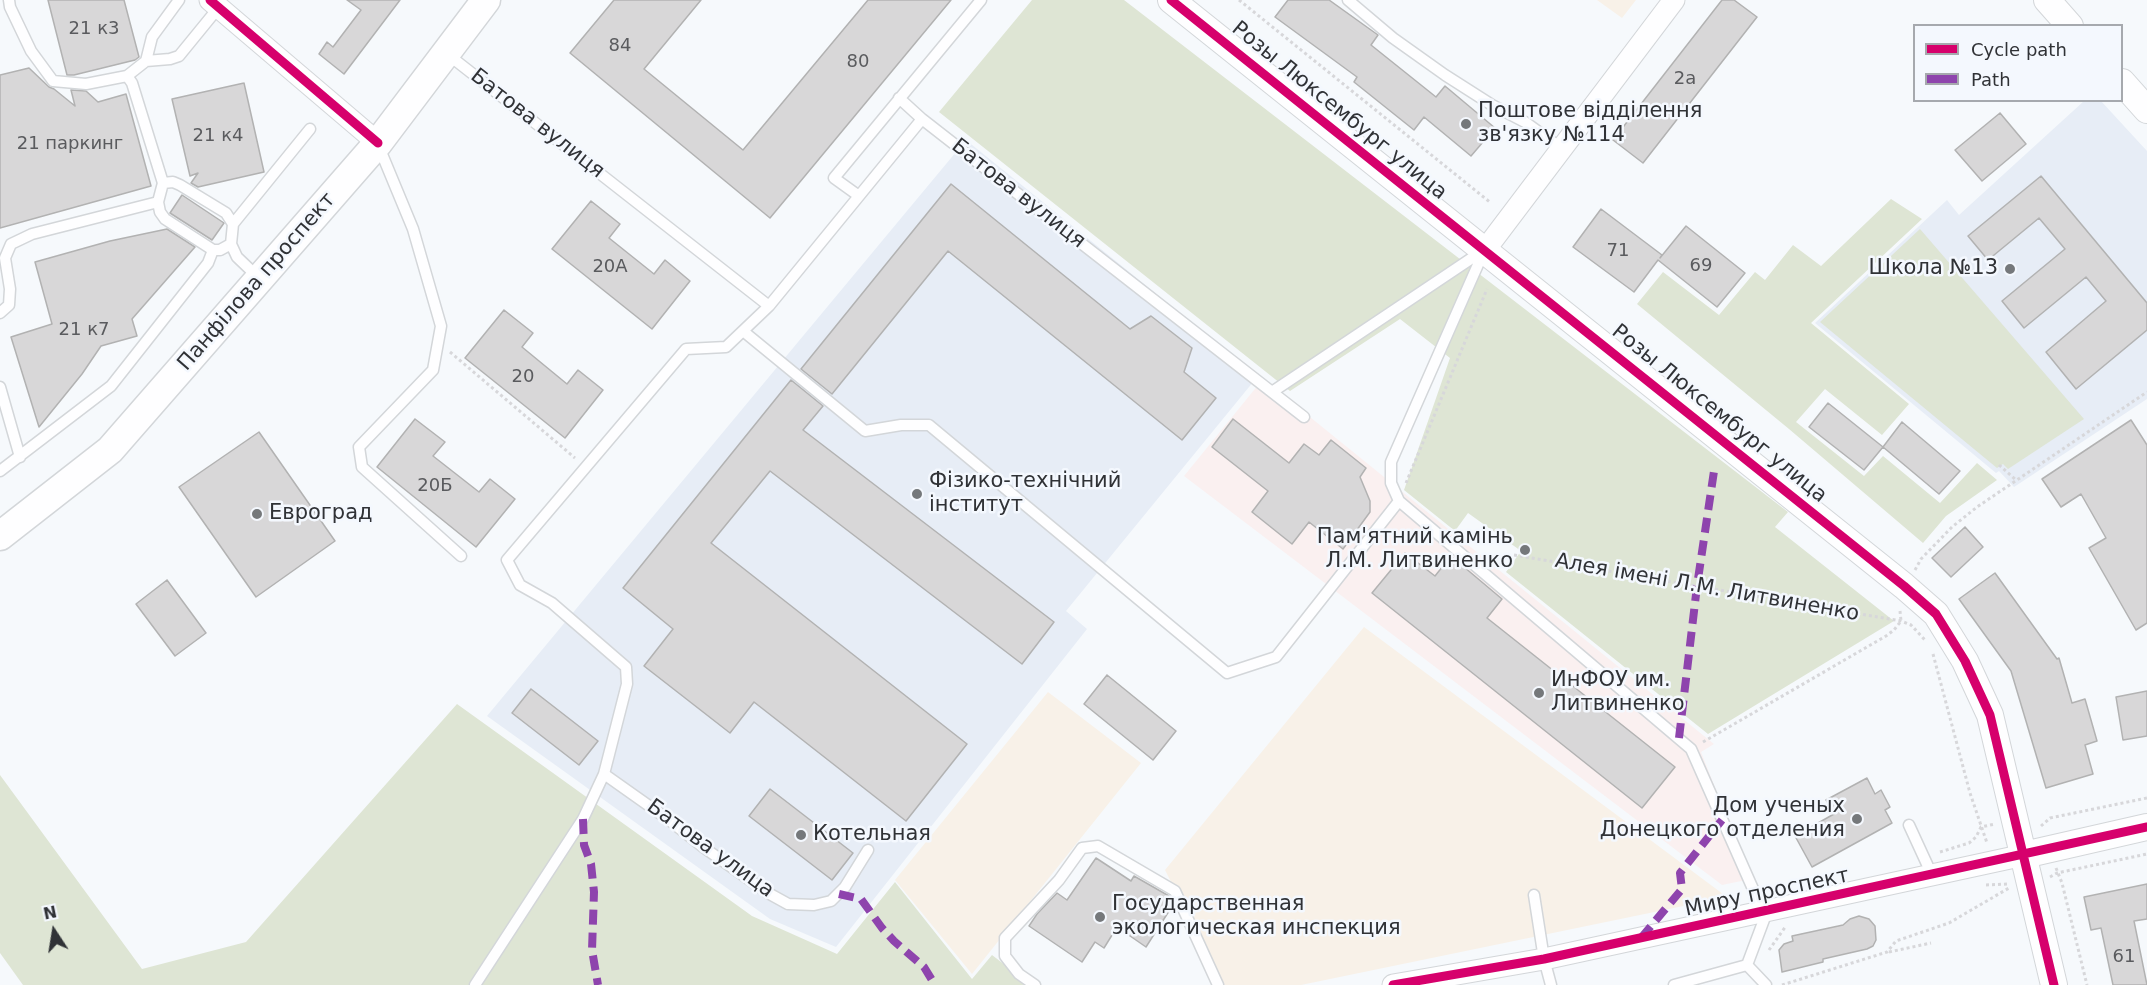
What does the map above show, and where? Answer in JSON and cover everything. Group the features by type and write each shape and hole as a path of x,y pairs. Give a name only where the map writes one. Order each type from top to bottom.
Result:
{"main road":[{"name":"Панфілова проспект","path":"0,536 110,450 378,143 486,0"}],"street":[{"name":"Розы Люксембург улица","path":"1171,0 1905,586 1936,615 1965,661 1990,715 2024,855 2019,883 2054,985"},
{"path":"1485,250 1674,0"},
{"path":"2047,0 2068,24"},
{"path":"214,4 378,143"},
{"path":"2123,84 2147,110"},
{"name":"Миру проспект","path":"1393,985 1432,982 1765,912 1928,866 2024,855 2147,827"}],"lane":[{"path":"9,0 10,7 31,51 53,81 87,84 127,76 146,61 170,60 179,56 214,4"},
{"path":"146,61 152,37 179,0"},
{"path":"859,196 834,178 981,0"},
{"path":"1348,0 1393,38 1437,69 1492,105 1525,122 1561,148"},
{"name":"Батова вулиця","path":"446,53 769,306"},
{"path":"127,76 132,83 163,183 158,202 160,212 165,219 213,250 220,250 231,244"},
{"name":"Батова вулиця","path":"899,99 1304,417"},
{"path":"475,985 583,819 604,774 627,684 626,667 552,603 520,585 507,560 686,349 726,347 769,306 922,119"},
{"path":"260,279 237,257 231,244 233,224 309,129"},
{"path":"378,143 412,229 441,326 433,370 359,447 362,467 461,556"},
{"path":"163,183 172,182 180,185 226,213 233,224"},
{"path":"0,313 9,305 10,289 5,258 11,244 32,234 158,202"},
{"path":"0,471 111,386 208,263 213,250"},
{"path":"1272,392 1485,250"},
{"path":"1485,250 1391,462 1391,483 1399,501 1691,749 1748,879 1765,912 1747,965"},
{"path":"743,332 866,431 901,425 929,425 1227,673 1276,657 1399,501"},
{"path":"0,387 20,457"},
{"name":"Батова улица","path":"604,774 768,893 788,904 814,905 831,902 845,887 868,850"},
{"path":"1909,825 1928,866"},
{"path":"1035,985 1019,974 1005,956 1005,938 1059,880 1082,848 1098,846 1175,891 1218,985"},
{"path":"1534,895 1544,959 1551,985"},
{"path":"1674,985 1747,965"},
{"path":"1747,965 1766,985"}],"path":[{"path":"1239,0 1491,203"},
{"path":"1399,501 1487,289"},
{"path":"438,342 586,467"},
{"path":"1911,578 1921,559 1952,527 2016,480 2147,392"},
{"path":"1999,465 2016,480"},
{"path":"1691,749 1886,636 1901,621 1898,603"},
{"path":"1901,621 1911,625 1926,642"},
{"path":"1931,650 1970,793 1988,845"},
{"path":"2041,826 2050,818 2147,798"},
{"path":"1928,866 1969,843 1976,837 1981,827 2001,822"},
{"path":"1985,885 2044,880 2057,873 2147,854"},
{"path":"2055,865 2062,884 2087,985"},
{"path":"1887,952 1896,941 1949,923 2019,883"},
{"path":"1747,965 1757,962 1767,954 1783,928 1789,924"},
{"path":"1782,985 1887,952 1931,943"}],"shaded area":[{"path":"1597,0 1636,0 1622,18"},
{"name":"Школа №13","path":"2083,102 2102,102 2147,151 2147,399 2014,487 1999,471 1996,473 1815,323 1947,200 1959,215"},
{"name":"Фізико-технічний інститут","path":"966,140 1258,376 1066,611 1087,629 836,947 770,919 487,716"},
{"path":"1263,379 1714,744 1701,752 1751,879 1722,885 1184,476"},
{"path":"1364,627 1727,897 1301,985 1223,985 1165,870"},
{"path":"1048,692 1141,763 972,974 895,880"}],"green space":[{"path":"1032,0 1124,0 1788,512 1775,527 1894,621 1708,734 1506,572 1521,551 1468,513 1455,531 1404,490 1450,358 1400,319 1290,391 939,112"},
{"path":"1891,199 1922,219 1811,323 1909,404 1882,435 1825,389 1796,422 1864,476 1883,456 1940,503 1977,463 1997,480 1946,516 1923,543 1637,304 1663,272 1719,315 1755,272 1765,280 1793,245 1821,266"},
{"path":"1920,229 2084,419 2008,469 2003,464 1997,468 1820,322"},
{"path":"457,704 752,916 837,954 895,882 972,979 992,955 1031,985 23,985 0,953 0,775 142,969 246,942"}],"building":[{"path":"48,0 124,0 139,57 135,60 67,75"},
{"path":"347,0 400,0 344,74 319,54 327,42 333,47 361,10"},
{"path":"614,0 701,0 644,69 743,150 868,0 951,0 770,218 570,53"},
{"path":"1288,0 1329,0 1378,35 1371,45 1436,97 1445,86 1495,128 1471,156 1424,117 1414,130 1354,82 1357,77 1275,17"},
{"path":"1722,0 1734,0 1757,17 1643,163 1613,140"},
{"path":"29,68 49,87 75,106 71,90 86,91 98,102 126,94 151,186 0,228 0,75"},
{"path":"244,83 264,172 198,187 191,183 198,173 190,176 172,99"},
{"path":"2000,113 2026,144 1982,181 1955,150"},
{"path":"2041,176 2147,303 2147,330 2076,389 2046,352 2106,301 2086,277 2024,328 2002,301 2065,249 2039,218 1988,260 1968,236"},
{"path":"951,184 1130,329 1151,316 1192,348 1184,372 1216,398 1182,440 948,251 832,394 801,369"},
{"path":"182,195 224,223 212,240 170,213"},
{"path":"591,201 620,224 609,238 654,274 665,260 690,281 652,329 552,249"},
{"path":"1601,209 1662,255 1660,258 1686,226 1745,273 1717,307 1658,260 1634,292 1573,247"},
{"path":"167,229 195,247 132,319 137,336 101,346 82,374 39,427 11,337 52,324 35,262 110,241"},
{"path":"504,310 533,333 522,347 567,384 578,370 603,390 565,438 465,358"},
{"path":"791,380 823,406 803,430 1054,622 1022,664 770,471 711,543 967,744 906,821 754,702 730,733 644,666 673,629 623,588"},
{"path":"1828,403 1883,447 1864,470 1809,427"},
{"path":"415,419 445,442 433,456 479,492 490,479 515,499 476,547 377,467"},
{"path":"1233,419 1289,463 1304,444 1319,455 1331,440 1366,468 1360,477 1370,501 1370,512 1343,549 1309,522 1292,544 1252,512 1268,491 1212,447"},
{"path":"2131,420 2147,445 2147,623 2136,630 2089,548 2106,538 2081,494 2061,507 2042,479"},
{"path":"1902,422 1960,471 1939,494 1883,447"},
{"name":"Евроград","path":"259,432 335,541 256,597 179,487"},
{"path":"1965,527 1983,547 1951,577 1932,558"},
{"name":"ИнФОУ им. Литвиненко","path":"1405,553 1435,576 1451,556 1502,599 1487,618 1675,767 1642,808 1372,593"},
{"path":"1995,573 2057,659 2059,658 2072,703 2085,699 2097,741 2085,745 2093,774 2046,788 2011,671 1959,599"},
{"path":"167,580 206,633 175,656 136,604"},
{"path":"1107,675 1176,731 1153,760 1084,704"},
{"path":"531,689 598,741 579,765 512,713"},
{"path":"2147,691 2147,736 2123,740 2116,697"},
{"name":"Дом ученых Донецкого отделения","path":"1867,778 1875,794 1881,790 1890,807 1885,810 1892,823 1812,867 1795,836 1834,814 1826,800"},
{"name":"Котельная","path":"770,789 853,853 832,880 749,816"},
{"name":"Государственная экологическая инспекция","path":"1096,858 1131,881 1134,876 1169,896 1165,904 1171,908 1146,947 1117,927 1104,948 1095,942 1082,962 1029,926 1057,893 1067,900"},
{"path":"2147,884 2147,919 2134,921 2147,985 2113,985 2101,928 2091,930 2084,897"},
{"path":"1859,916 1869,919 1875,926 1876,940 1873,946 1782,972 1779,950 1784,944 1793,941 1792,936 1843,925"}],"marked path":[{"path":"1679,738 1697,586 1714,471"},
{"path":"583,819 584,845 591,864 594,892 592,950 598,985"},
{"path":"1641,938 1682,889 1680,873 1722,820"},
{"path":"839,894 861,899 894,941 924,967 935,985"}],"cycle path":[{"path":"210,0 378,143"},
{"path":"1171,0 1904,586 1936,614 1965,661 1990,715 2054,985"},
{"path":"1393,985 1544,959 2147,827"}],"place":[{"name":"Поштове відділення зв'язку №114","path":"1466,124"},
{"name":"Школа №13","path":"2010,269"},
{"name":"Фізико-технічний інститут","path":"917,494"},
{"name":"Евроград","path":"257,514"},
{"name":"Пам'ятний камінь Л.М. Литвиненко","path":"1525,550"},
{"name":"ИнФОУ им. Литвиненко","path":"1539,693"},
{"name":"Дом ученых Донецкого отделения","path":"1857,819"},
{"name":"Котельная","path":"801,835"},
{"name":"Государственная экологическая инспекция","path":"1100,917"}]}
